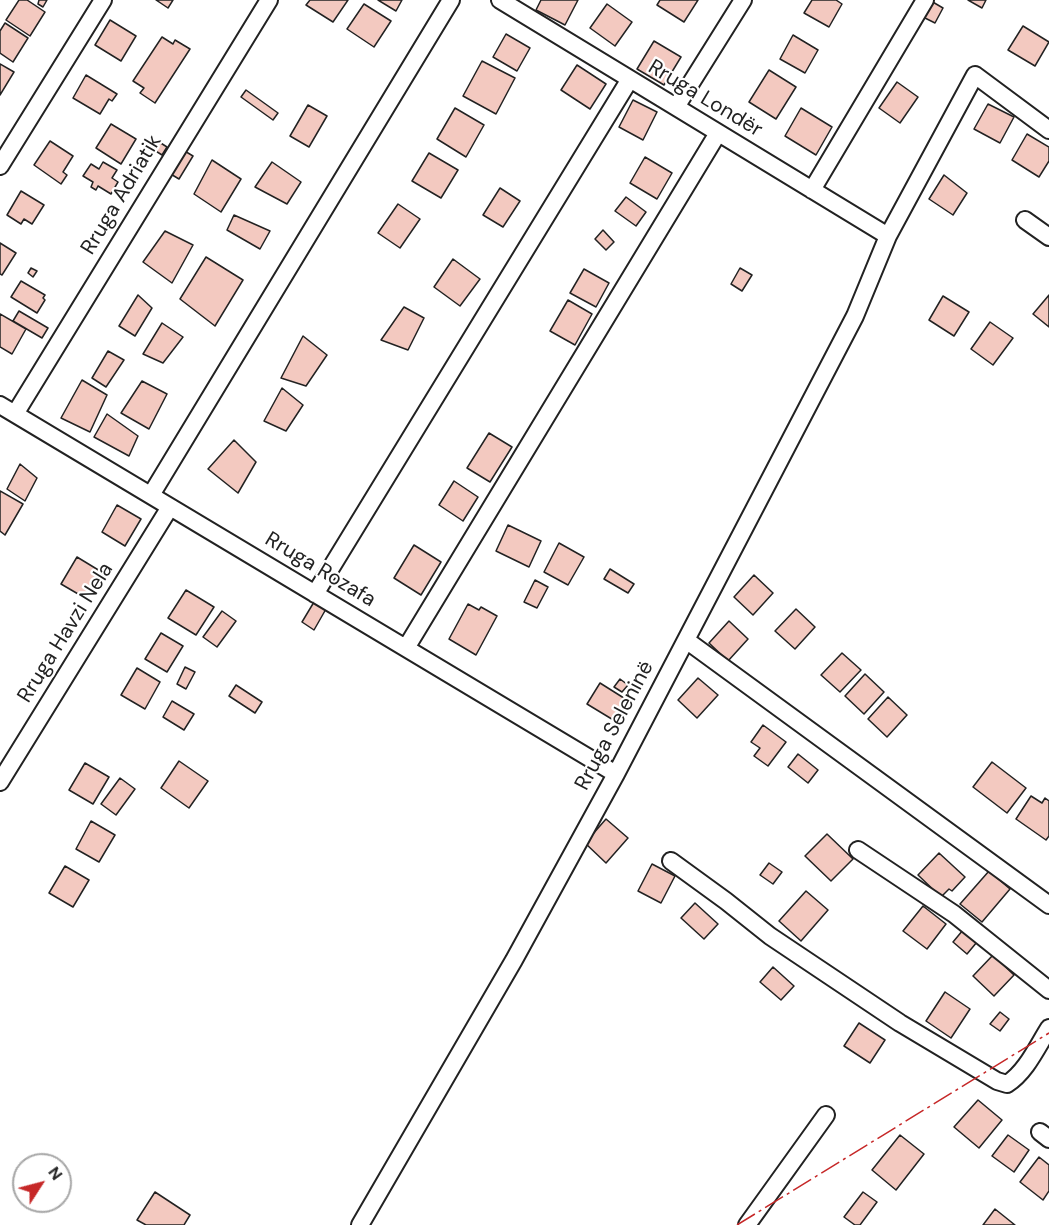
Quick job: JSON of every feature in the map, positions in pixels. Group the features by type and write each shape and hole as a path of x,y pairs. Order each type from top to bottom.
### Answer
{"street":[{"path":"0,166 103,0"},
{"name":"Rruga Adriatik","path":"15,414 269,0"},
{"path":"151,495 451,0"},
{"name":"Rruga Londër","path":"500,0 888,236"},
{"path":"676,107 743,0"},
{"path":"812,190 925,0"},
{"name":"Rruga Seleninë","path":"360,1225 514,960 616,774 855,315 888,236 975,75 1049,130"},
{"path":"315,594 630,80"},
{"path":"406,648 718,133"},
{"path":"1025,220 1049,237"},
{"name":"Rruga Rozafa","path":"0,405 616,774"},
{"name":"Rruga Havzi Nela","path":"0,782 170,507"},
{"path":"686,640 1049,905"},
{"path":"858,850 954,914 1049,990"},
{"path":"671,861 788,948 900,1023 997,1081 1007,1084 1014,1080 1049,1028"},
{"path":"747,1225 826,1115"}],"building":[{"path":"19,0 27,0 45,12 30,36 6,20"},
{"path":"39,0 47,0 43,7 38,4"},
{"path":"156,0 173,0 168,8"},
{"path":"310,0 348,0 333,22 306,5"},
{"path":"378,0 402,0 396,11"},
{"path":"541,0 578,0 565,25 536,10"},
{"path":"660,0 698,0 684,22 657,5"},
{"path":"812,0 836,0 842,4 829,27 804,13"},
{"path":"968,0 986,0 982,8"},
{"path":"931,1 943,8 935,23 923,17"},
{"path":"364,4 391,21 374,47 347,29"},
{"path":"607,4 632,22 615,46 590,28"},
{"path":"110,20 136,36 121,61 95,45"},
{"path":"5,23 28,38 13,62 0,53 0,31"},
{"path":"1023,26 1049,42 1035,66 1008,50"},
{"path":"506,34 530,48 517,71 493,57"},
{"path":"793,35 818,50 805,73 780,59"},
{"path":"162,37 173,44 175,40 190,49 155,103 140,93 144,88 133,81"},
{"path":"654,41 681,57 664,85 637,69"},
{"path":"482,61 515,78 496,114 463,96"},
{"path":"0,64 14,72 0,95"},
{"path":"577,65 606,84 590,109 561,90"},
{"path":"769,70 796,87 776,119 749,102"},
{"path":"86,75 117,94 112,101 109,99 100,114 73,98"},
{"path":"897,82 918,97 900,123 879,108"},
{"path":"246,90 278,113 273,120 241,97"},
{"path":"633,100 657,112 643,140 619,127"},
{"path":"988,104 1014,117 1000,143 974,129"},
{"path":"308,105 327,116 309,147 290,136"},
{"path":"455,108 484,125 466,157 437,139"},
{"path":"801,108 832,127 816,155 785,136"},
{"path":"111,124 136,139 121,164 96,148"},
{"path":"1027,134 1049,147 1049,161 1039,177 1012,160"},
{"path":"156,140 167,147 162,155 151,148"},
{"path":"50,141 73,156 63,172 67,175 61,184 34,165"},
{"path":"183,150 193,156 179,179 169,173"},
{"path":"429,153 458,170 441,198 412,181"},
{"path":"645,157 672,173 657,199 630,183"},
{"path":"212,160 241,179 221,212 194,194"},
{"path":"103,162 117,170 112,178 118,182 111,194 98,186 96,190 91,187 93,182 83,176 91,164 99,169"},
{"path":"272,162 301,182 287,204 255,187"},
{"path":"944,175 967,193 953,215 929,199"},
{"path":"500,188 520,201 503,227 483,215"},
{"path":"21,191 44,205 32,224 24,219 21,224 7,215"},
{"path":"626,197 646,212 636,226 615,211"},
{"path":"398,204 420,219 400,248 378,233"},
{"path":"234,215 270,231 260,249 227,230"},
{"path":"603,230 614,242 606,250 595,239"},
{"path":"165,231 193,245 172,283 143,262"},
{"path":"0,243 16,253 2,275 0,274"},
{"path":"206,257 243,280 215,326 180,299"},
{"path":"453,259 480,279 460,306 434,287"},
{"path":"31,268 37,271 33,277 28,273"},
{"path":"740,268 752,275 742,291 731,284"},
{"path":"584,269 609,283 596,307 570,293"},
{"path":"21,281 45,295 43,298 45,300 37,313 11,297"},
{"path":"138,295 152,308 135,336 119,326"},
{"path":"1049,295 1049,327 1033,314"},
{"path":"943,296 969,312 954,336 929,320"},
{"path":"568,300 592,314 575,345 550,331"},
{"path":"404,307 424,318 408,350 381,340"},
{"path":"19,311 48,328 42,338 13,321"},
{"path":"0,314 26,329 12,354 0,347"},
{"path":"990,322 1013,338 993,365 971,349"},
{"path":"162,323 183,337 163,363 143,354"},
{"path":"303,336 327,355 306,386 281,378"},
{"path":"108,351 124,360 106,387 92,378"},
{"path":"82,380 107,395 90,432 61,418"},
{"path":"142,381 167,394 149,429 121,413"},
{"path":"282,388 303,405 286,431 264,421"},
{"path":"107,414 138,436 129,456 94,437"},
{"path":"489,433 512,447 490,482 467,468"},
{"path":"234,440 256,462 238,493 208,469"},
{"path":"20,464 37,478 25,501 7,489"},
{"path":"454,481 478,497 463,521 439,505"},
{"path":"0,491 23,504 5,535 0,531"},
{"path":"117,505 141,519 125,546 102,532"},
{"path":"508,525 541,541 529,567 496,551"},
{"path":"559,543 584,557 568,585 544,572"},
{"path":"414,545 441,562 421,595 394,578"},
{"path":"77,557 100,571 85,598 61,584"},
{"path":"610,569 634,584 628,593 604,579"},
{"path":"754,575 773,593 753,615 734,597"},
{"path":"535,580 548,587 537,608 524,602"},
{"path":"186,590 214,607 196,635 168,618"},
{"path":"314,602 326,609 314,630 302,622"},
{"path":"468,604 479,610 481,607 497,616 476,655 449,639"},
{"path":"796,609 815,627 795,649 775,631"},
{"path":"222,611 236,621 217,647 203,637"},
{"path":"729,621 748,639 728,661 709,643"},
{"path":"161,633 183,646 167,672 145,659"},
{"path":"842,653 861,670 840,692 821,675"},
{"path":"185,667 195,672 186,689 177,684"},
{"path":"137,668 160,682 145,709 121,695"},
{"path":"865,674 884,692 864,714 845,696"},
{"path":"698,678 718,695 697,718 678,700"},
{"path":"620,679 628,685 622,692 614,687"},
{"path":"600,683 627,700 615,721 587,704"},
{"path":"236,685 262,702 255,713 229,696"},
{"path":"888,697 907,715 887,737 868,719"},
{"path":"172,701 194,714 184,730 163,717"},
{"path":"763,725 786,742 768,766 754,756 760,748 751,742"},
{"path":"798,754 818,770 808,783 788,767"},
{"path":"179,761 208,781 189,808 161,788"},
{"path":"992,762 1026,788 1007,813 973,787"},
{"path":"85,763 109,777 93,804 69,790"},
{"path":"120,778 135,789 116,815 101,804"},
{"path":"1031,796 1042,803 1045,798 1049,801 1049,836 1046,840 1016,819"},
{"path":"606,819 628,838 606,863 585,843"},
{"path":"91,821 115,835 99,862 76,849"},
{"path":"827,834 853,859 831,881 805,856"},
{"path":"939,853 965,877 952,891 949,889 941,897 918,875"},
{"path":"769,863 782,872 773,884 760,875"},
{"path":"652,864 675,876 661,903 638,891"},
{"path":"65,866 89,880 73,907 49,893"},
{"path":"989,871 1010,889 982,922 960,904"},
{"path":"806,891 828,910 801,941 779,921"},
{"path":"695,903 718,924 704,939 681,918"},
{"path":"923,906 946,924 927,949 903,931"},
{"path":"963,930 977,942 967,954 953,942"},
{"path":"993,955 1014,975 994,996 973,976"},
{"path":"773,967 794,986 781,1000 760,982"},
{"path":"945,992 970,1009 951,1038 926,1021"},
{"path":"1000,1012 1009,1019 1000,1031 990,1024"},
{"path":"859,1023 885,1040 870,1063 844,1046"},
{"path":"978,1100 1002,1120 979,1148 954,1127"},
{"path":"900,1135 924,1154 896,1190 872,1170"},
{"path":"1008,1135 1029,1150 1014,1172 992,1156"},
{"path":"1039,1157 1049,1165 1049,1191 1043,1200 1020,1182"},
{"path":"155,1192 190,1215 184,1225 146,1225 137,1220"},
{"path":"863,1192 877,1202 860,1225 855,1225 844,1217"},
{"path":"995,1209 1015,1225 983,1225"}],"power":[{"path":"737,1225 1049,1033"}]}
